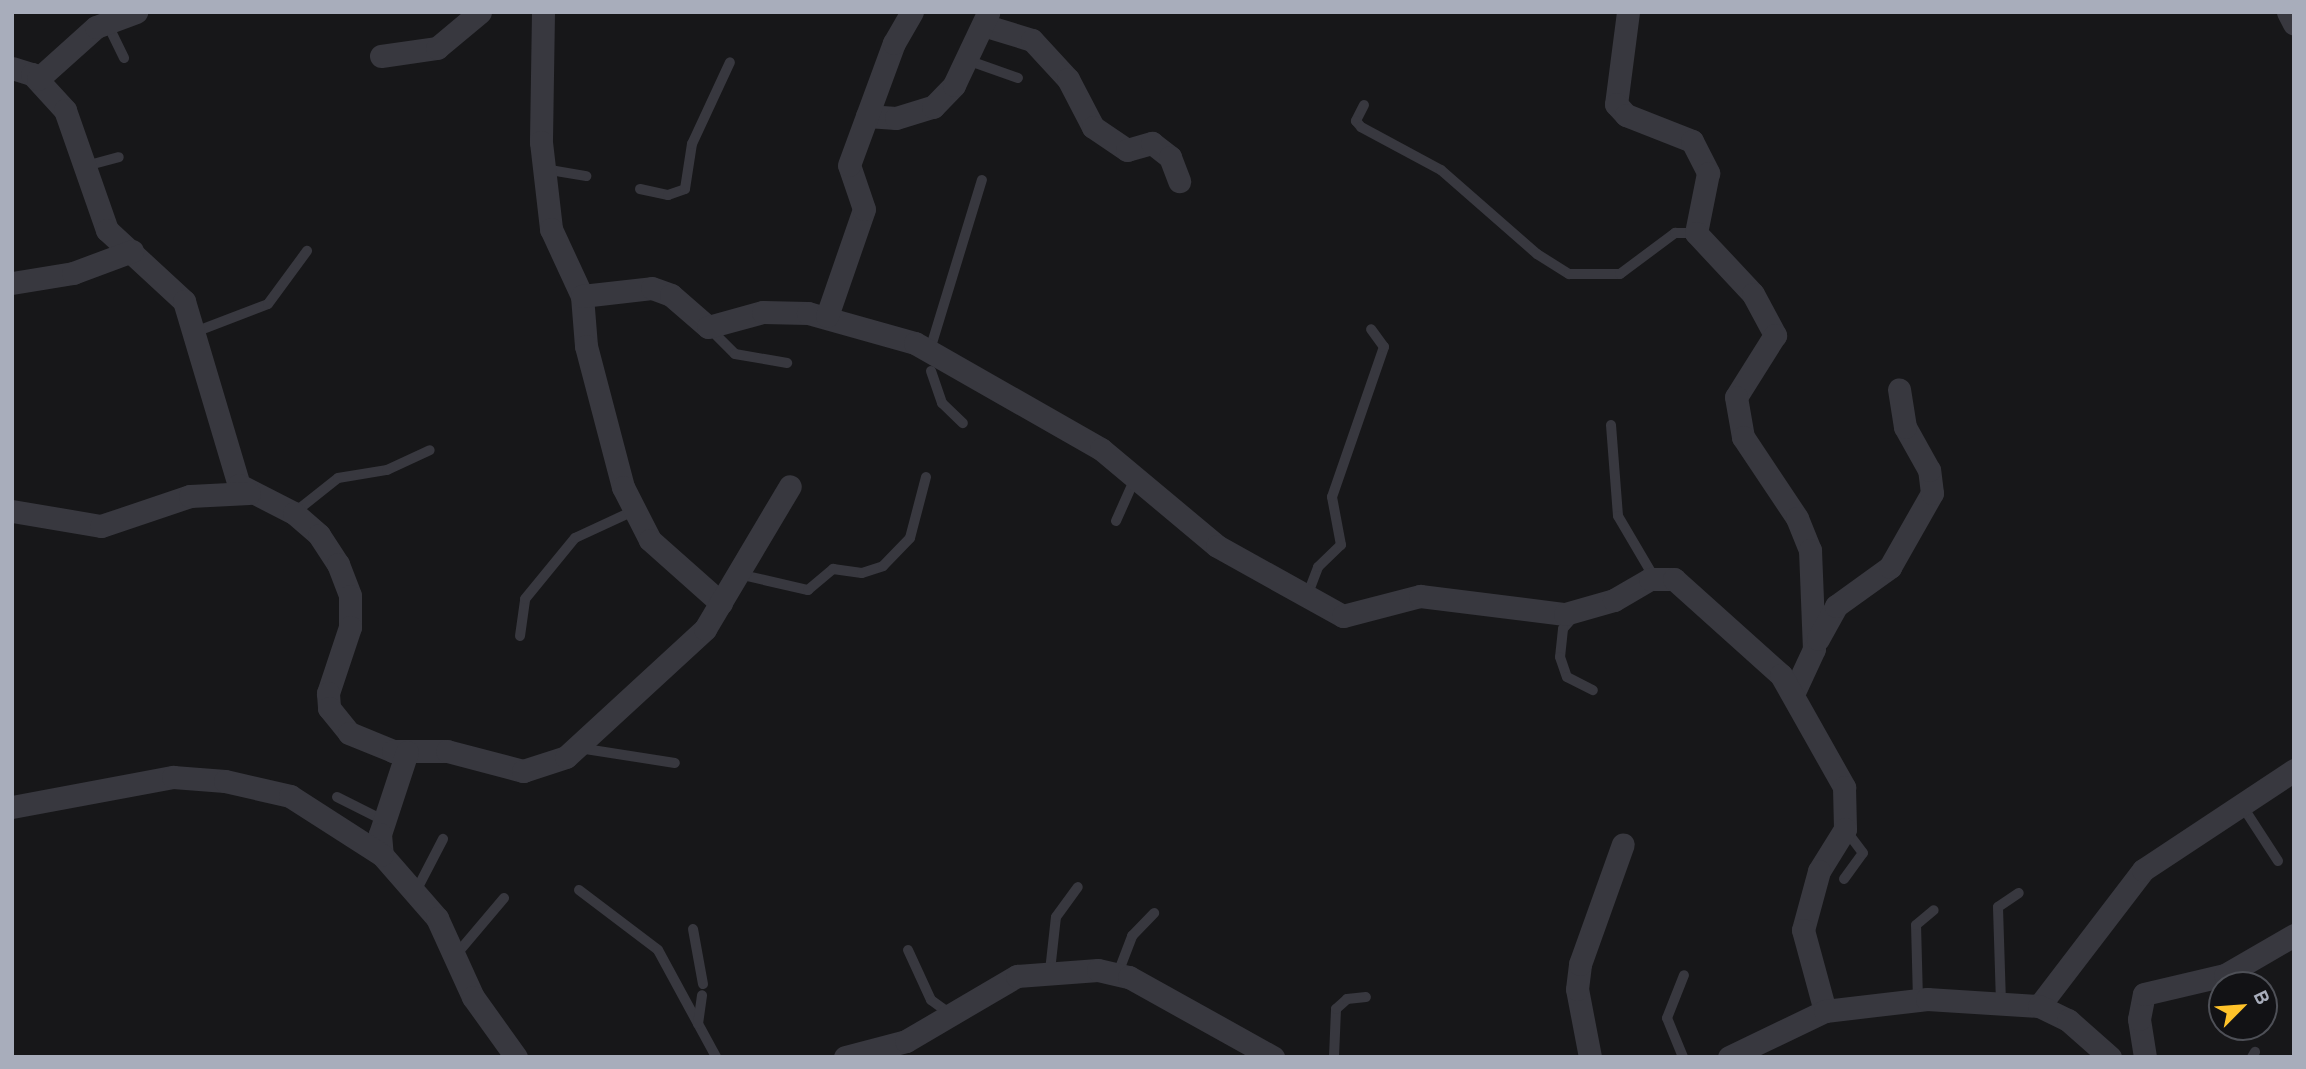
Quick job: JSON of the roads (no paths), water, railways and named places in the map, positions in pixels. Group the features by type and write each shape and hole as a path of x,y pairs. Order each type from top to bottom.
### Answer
{"street":[{"path":"38,79 107,22 136,12"},
{"path":"381,56 437,48 480,12"},
{"path":"543,12 544,169 555,242 582,296 586,346 631,512 650,541 720,603"},
{"path":"827,316 864,209 849,165 912,12"},
{"path":"1628,12 1616,104 1626,115 1692,141 1708,173 1696,233 1752,294 1776,335 1744,377 1737,407 1743,437 1797,518 1810,550 1814,649"},
{"path":"2288,12 2294,24"},
{"path":"867,116 896,118 933,107 967,61 986,19 1032,40 1079,95 1093,127 1127,150 1152,142 1170,157 1179,181"},
{"path":"12,68 38,79 65,110 97,217 132,251 170,282 195,332 232,473 249,493 294,513 319,535 351,596 350,627 329,708 349,733 407,752 447,751 523,771 579,748 689,646 720,603 790,486"},
{"path":"12,283 74,273 132,251"},
{"path":"582,296 662,290 708,327 763,312 827,316 929,360 1136,475 1217,546 1307,596 1354,617 1420,596 1543,614 1579,610 1654,577 1674,579 1724,618 1794,692 1844,788 1845,829 1819,871 1803,930 1825,1011"},
{"path":"1794,692 1830,611 1890,567 1932,493 1928,470 1905,427 1899,389"},
{"path":"12,511 101,526 190,496 249,493"},
{"path":"382,855 385,821 407,752"},
{"path":"2039,1006 2144,870 2294,770"},
{"path":"12,807 173,777 225,781 290,796 382,855 414,895 437,918 473,997 516,1057"},
{"path":"1590,1057 1577,989 1580,964 1623,844"},
{"path":"2145,1057 2138,1019 2144,994 2225,975 2294,935"},
{"path":"845,1057 891,1047 1017,976 1050,971 1118,973 1273,1057"},
{"path":"1729,1057 1825,1011 1917,1000 2039,1006 2068,1020 2110,1057"}],"lane":[{"path":"107,22 124,58"},
{"path":"967,61 1018,78"},
{"path":"640,189 668,195 685,189 692,144 730,62"},
{"path":"1364,105 1356,121 1361,127 1450,177 1536,254 1569,274 1620,274 1675,233 1696,233"},
{"path":"82,167 119,158"},
{"path":"544,169 586,176"},
{"path":"964,422 942,402 929,360 982,180"},
{"path":"195,332 268,304 307,251"},
{"path":"708,327 735,354 787,363"},
{"path":"1307,596 1318,567 1341,545 1332,497 1384,347 1371,328"},
{"path":"1611,425 1618,516 1654,577"},
{"path":"294,513 338,478 387,470 430,450"},
{"path":"1116,521 1136,475"},
{"path":"738,574 808,590 833,569 862,573 883,566 910,538 926,477"},
{"path":"520,636 526,598 575,538 631,512"},
{"path":"1579,610 1563,629 1560,657 1567,677 1593,690"},
{"path":"579,748 675,763"},
{"path":"337,797 385,821"},
{"path":"2241,804 2278,861"},
{"path":"1844,879 1863,853 1845,829"},
{"path":"414,895 443,839"},
{"path":"1050,971 1056,917 1078,887"},
{"path":"579,890 658,950 684,989 698,1027 716,1057"},
{"path":"2001,1003 1998,907 2019,893"},
{"path":"455,956 504,898"},
{"path":"1917,1000 1916,925 1934,910"},
{"path":"1118,973 1132,936 1154,913"},
{"path":"693,929 702,990 698,1027"},
{"path":"908,950 926,992 950,1014"},
{"path":"1683,1057 1667,1008 1684,975"},
{"path":"1335,1057 1336,1009 1347,999 1366,997"}]}
